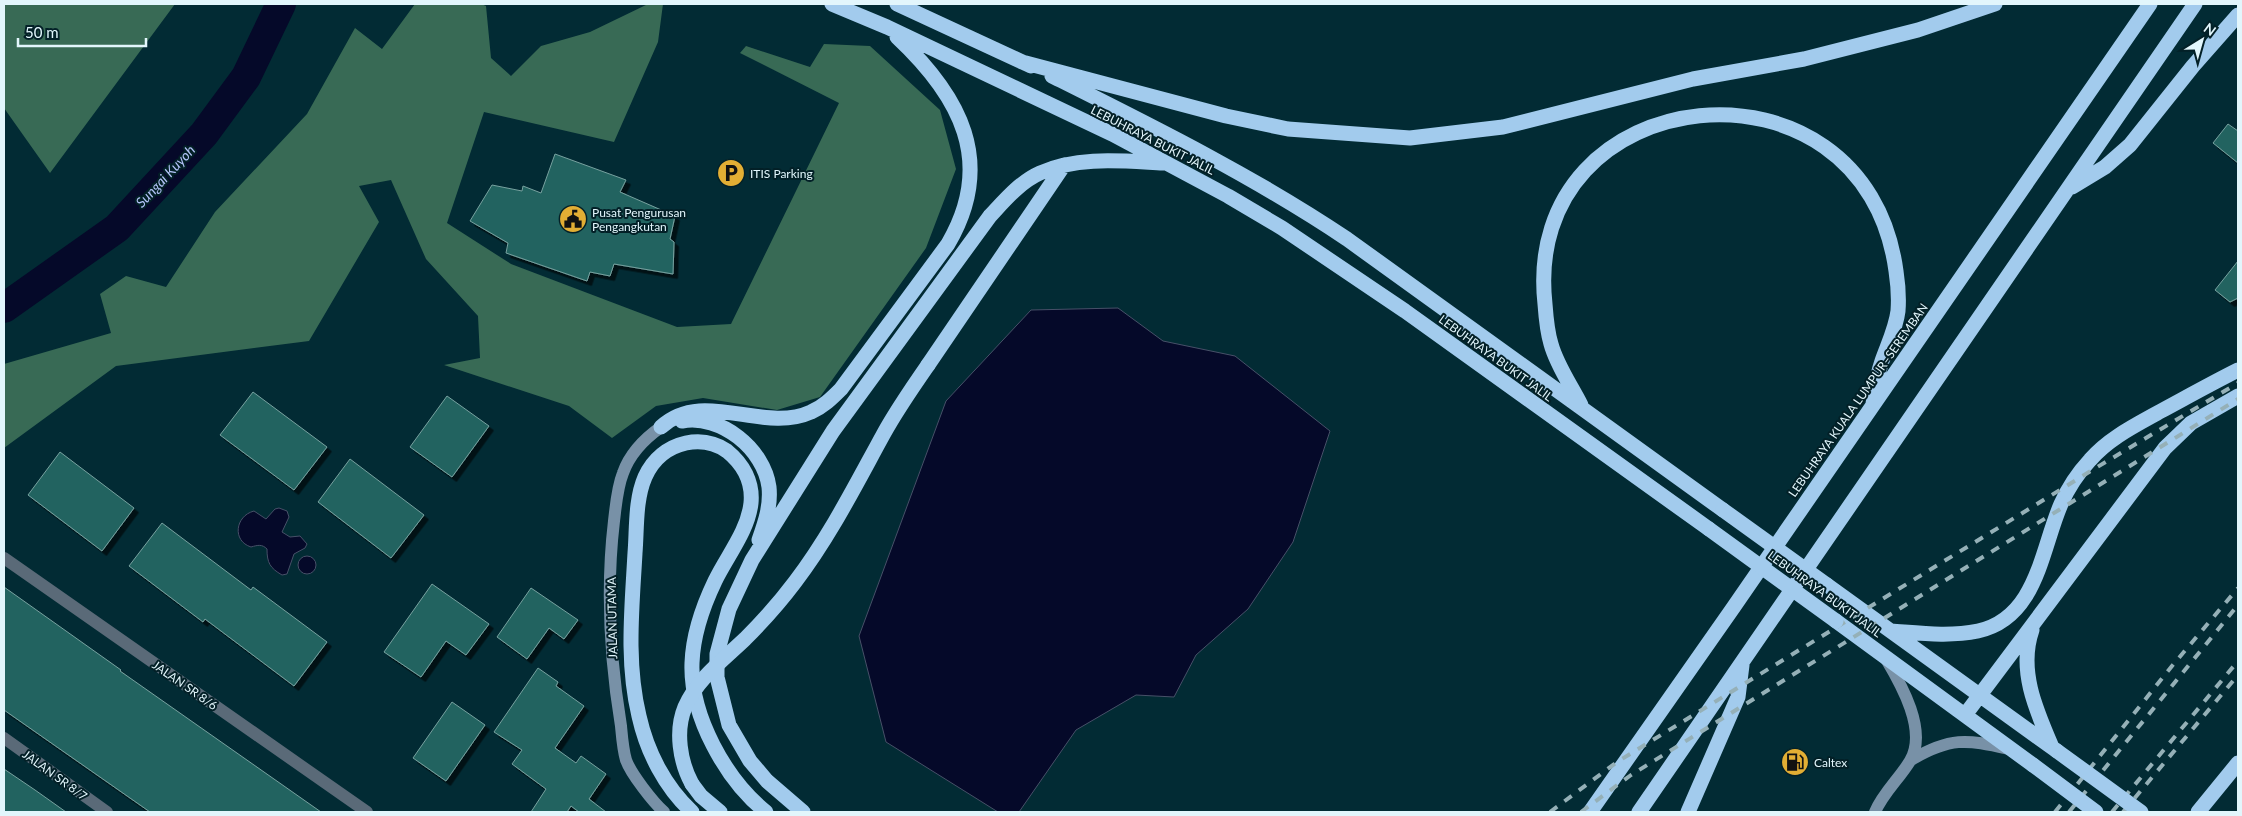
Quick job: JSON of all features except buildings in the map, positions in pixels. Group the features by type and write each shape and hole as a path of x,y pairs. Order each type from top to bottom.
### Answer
{"highway":[{"name":"LEBUHRAYA BUKIT JALIL","path":"832,4 887,27 1112,134 1228,196 1330,259 1709,529 2096,812"},
{"name":"LEBUHRAYA BUKIT JALIL","path":"897,4 1022,62 1182,141 1299,207 1347,239 2140,812"},
{"path":"1022,62 1226,116 1280,127 1342,135 1410,138 1503,127 1693,79 1804,59 1918,30 1995,4"},
{"name":"LEBUHRAYA KUALA LUMPUR–SEREMBAN","path":"1590,812 2150,4"},
{"path":"1639,812 2195,4"},
{"path":"2068,188 2105,167 2130,145 2238,15"},
{"path":"661,427 669,420 698,411 776,419 799,417 821,406 841,389 956,231 965,204 970,170 970,155 963,124 945,90 915,54 887,27"},
{"path":"1583,409 1551,345 1547,324 1543,263 1546,243 1560,206 1582,174 1594,161 1621,140 1651,126 1718,115 1767,120 1801,132 1844,161 1856,174 1874,201 1883,218 1893,256 1898,311 1895,326 1876,381 1873,406"},
{"path":"803,812 767,781 750,761 729,725 717,677 717,654 729,609 752,560 833,431 990,216 1010,194 1040,173 1064,165 1108,161 1169,164"},
{"path":"720,812 701,796 685,771 681,742 681,719 691,696 707,675 778,604 812,560 847,504 899,408 1064,165"},
{"path":"1891,631 1928,634 1964,633 1980,630 2007,616 2024,600 2041,564 2061,505 2072,484 2092,457 2123,432 2238,370"},
{"path":"1965,715 2165,448 2191,423 2238,396"},
{"path":"661,427 687,421 717,426 742,440 758,458 769,486 769,508 752,560"},
{"path":"692,812 666,784 643,733 632,674 631,626 638,510 642,485 651,466 664,453 680,444 700,441 716,444 739,463 748,480 751,503 740,536 715,581 699,620 692,664 693,682 704,724 720,757 738,785 766,812"},
{"path":"2035,621 2027,652 2030,691 2055,749"},
{"path":"1688,812 1738,697 1742,663"},
{"path":"2198,812 2238,763"}],"street":[{"name":"JALAN UTAMA","path":"661,427 647,436 637,448 622,473 611,550 611,639 613,680 626,761 653,802 664,812"},
{"name":"JALAN SR 8/6","path":"4,558 367,812"},
{"path":"1884,656 1899,682 1913,714 1915,739 1911,760"},
{"name":"JALAN SR 8/7","path":"4,738 107,812"},
{"path":"1874,812 1881,798 1911,760 1933,747 1949,742 1984,743 2011,749"}],"green space":[{"path":"4,4 175,4 50,173 4,108"},
{"path":"415,4 481,4 486,6 491,58 511,76 541,46 590,32 648,4 663,4 658,42 614,142 484,112 447,223 511,264 677,327 731,324 839,103 740,53 746,46 810,67 824,44 870,46 940,110 956,169 926,248 820,397 777,410 703,398 656,406 612,438 569,406 444,365 480,358 478,316 426,259 391,180 359,186 379,222 309,341 116,366 4,448 4,364 111,333 100,294 126,276 166,287 215,212 307,114 355,28 382,49"}],"water":[{"path":"1118,308 1163,341 1235,356 1330,431 1293,542 1248,609 1196,655 1174,697 1136,695 1076,730 1019,812 998,812 886,742 859,636 946,401 1031,310"},
{"path":"279,508 287,511 289,517 282,532 290,537 300,536 307,544 305,548 294,554 287,574 282,575 270,565 267,549 258,545 251,547 245,544 241,540 238,529 243,518 248,514 254,511 266,519 275,509"},
{"path":"307,556 313,559 316,565 313,571 307,574 301,571 298,565 301,559"}],"waterway":[{"name":"Sungai Kuyoh","path":"4,308 117,228 204,134 246,77 281,4"}],"railway":[{"path":"1550,812 1617,762 2094,469 2238,383"},
{"path":"1581,812 1631,775 2238,399"},
{"path":"2055,812 2172,666 2238,588"},
{"path":"2069,812 2238,605"},
{"path":"2112,812 2238,661"},
{"path":"2123,812 2238,675"}],"place":[{"name":"ITIS Parking","path":"731,173"},
{"name":"Pusat Pengurusan Pengangkutan","path":"573,219"},
{"name":"Caltex","path":"1795,762"}]}
